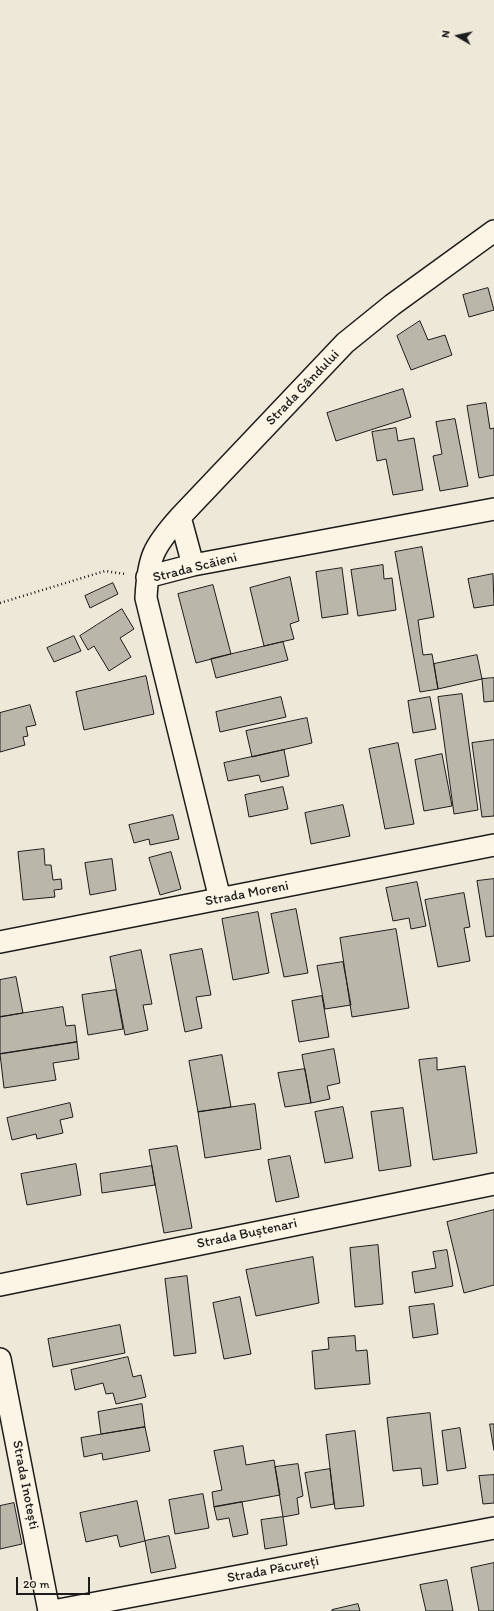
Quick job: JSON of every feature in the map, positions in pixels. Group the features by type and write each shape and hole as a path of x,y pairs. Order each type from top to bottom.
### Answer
{"street":[{"name":"Strada Gândului","path":"147,577 150,561 156,547 180,517 345,343 392,305 494,231"},
{"name":"Strada Scăieni","path":"220,899 146,598 147,577 193,565 494,509"},
{"path":"180,517 193,565"},
{"name":"Strada Moreni","path":"0,942 494,845"},
{"name":"Strada Buștenari","path":"0,1285 494,1184"},
{"name":"Strada Inotești","path":"0,1359 49,1611"},
{"name":"Strada Păcureți","path":"53,1611 494,1528"}],"path":[{"path":"0,603 104,571 147,577"}],"building":[{"path":"488,288 494,310 469,317 463,295"},
{"path":"420,321 428,340 445,335 452,355 411,370 397,336"},
{"path":"403,389 411,417 336,441 327,413"},
{"path":"486,403 490,429 494,428 494,475 479,478 467,406"},
{"path":"455,419 468,486 440,491 433,456 442,454 436,422"},
{"path":"396,428 398,441 414,438 423,490 393,495 386,459 377,461 372,432"},
{"path":"422,547 434,617 418,620 423,655 432,654 438,689 420,692 395,552"},
{"path":"383,565 384,579 392,578 396,610 358,616 351,570"},
{"path":"342,568 348,614 322,618 316,572"},
{"path":"493,574 494,605 474,608 468,579"},
{"path":"290,577 299,621 290,624 294,639 264,646 250,588"},
{"path":"113,583 118,594 90,608 85,596"},
{"path":"213,585 231,654 196,663 178,594"},
{"path":"122,609 134,629 120,638 131,657 109,671 94,646 88,650 80,636"},
{"path":"74,636 81,651 54,662 47,648"},
{"path":"283,642 288,660 216,678 211,659"},
{"path":"477,655 482,679 438,689 434,664"},
{"path":"146,676 154,714 84,730 76,692"},
{"path":"494,678 494,701 484,702 482,679"},
{"path":"462,694 478,810 454,814 438,697"},
{"path":"281,697 286,717 220,732 216,712"},
{"path":"430,697 436,729 413,733 408,701"},
{"path":"30,705 36,725 26,727 28,736 23,737 25,745 0,752 0,713"},
{"path":"307,718 312,743 252,757 246,731"},
{"path":"494,740 494,816 482,817 472,743"},
{"path":"398,743 414,824 385,829 369,749"},
{"path":"284,750 289,776 261,782 259,775 228,781 224,763"},
{"path":"442,754 452,806 424,811 415,760"},
{"path":"283,787 288,809 249,817 245,795"},
{"path":"343,805 350,836 311,844 305,813"},
{"path":"173,815 179,839 150,845 149,839 134,843 129,825"},
{"path":"44,849 45,865 51,865 53,880 61,879 62,889 54,890 55,897 23,900 18,852"},
{"path":"171,852 181,889 160,895 149,858"},
{"path":"112,859 116,890 90,895 85,863"},
{"path":"494,879 494,936 486,937 477,881"},
{"path":"417,882 426,926 411,929 409,918 393,921 386,888"},
{"path":"464,893 470,927 464,928 470,961 438,967 425,900"},
{"path":"296,909 308,973 284,977 271,914"},
{"path":"258,912 269,973 233,980 222,919"},
{"path":"396,929 409,1008 352,1017 340,938"},
{"path":"202,949 211,995 196,997 202,1028 185,1032 170,955"},
{"path":"141,950 152,1004 143,1005 148,1030 125,1035 110,957"},
{"path":"343,962 351,1005 325,1009 317,966"},
{"path":"16,977 23,1013 0,1017 0,980"},
{"path":"116,990 123,1029 88,1035 82,995"},
{"path":"322,996 329,1037 299,1042 292,1001"},
{"path":"63,1007 66,1026 75,1025 77,1042 0,1054 0,1017"},
{"path":"77,1042 79,1059 53,1063 56,1080 4,1088 0,1054"},
{"path":"334,1049 340,1083 327,1086 330,1099 311,1103 302,1055"},
{"path":"222,1055 231,1107 198,1112 189,1061"},
{"path":"437,1058 437,1070 465,1066 477,1153 433,1160 419,1060"},
{"path":"305,1069 311,1103 285,1107 278,1073"},
{"path":"70,1103 73,1117 60,1120 63,1133 37,1139 36,1134 12,1140 7,1118"},
{"path":"255,1104 261,1149 205,1158 198,1112"},
{"path":"343,1107 353,1158 325,1163 315,1112"},
{"path":"403,1108 411,1166 379,1171 371,1112"},
{"path":"177,1146 192,1228 164,1233 149,1150"},
{"path":"290,1156 299,1197 276,1202 268,1160"},
{"path":"76,1164 81,1195 27,1205 21,1174"},
{"path":"152,1166 155,1185 102,1193 100,1174"},
{"path":"494,1210 494,1285 464,1293 447,1222"},
{"path":"378,1245 383,1304 355,1307 350,1248"},
{"path":"447,1250 453,1286 415,1293 412,1272 436,1268 433,1252"},
{"path":"313,1257 319,1303 256,1316 246,1270"},
{"path":"187,1276 196,1353 174,1356 165,1279"},
{"path":"240,1297 251,1354 224,1359 213,1303"},
{"path":"434,1304 438,1334 413,1338 409,1307"},
{"path":"120,1325 125,1353 53,1367 48,1339"},
{"path":"355,1336 356,1351 367,1350 370,1384 315,1389 312,1351 329,1349 328,1338"},
{"path":"128,1357 133,1377 141,1375 146,1397 116,1404 113,1393 106,1394 103,1383 75,1390 71,1370"},
{"path":"142,1404 145,1427 101,1434 98,1412"},
{"path":"430,1413 438,1484 423,1486 421,1468 393,1471 387,1418"},
{"path":"490,1424 494,1424 494,1450"},
{"path":"145,1427 150,1451 103,1460 102,1453 84,1457 81,1438"},
{"path":"460,1428 466,1468 447,1471 442,1431"},
{"path":"355,1431 364,1506 335,1509 326,1435"},
{"path":"243,1446 246,1465 274,1460 280,1495 214,1507 212,1492 222,1490 214,1451"},
{"path":"298,1464 303,1496 297,1498 299,1514 283,1517 275,1467"},
{"path":"330,1469 334,1504 311,1508 305,1473"},
{"path":"494,1475 494,1503 483,1504 479,1476"},
{"path":"203,1494 209,1528 175,1534 169,1500"},
{"path":"137,1501 145,1541 120,1547 117,1535 86,1542 80,1513"},
{"path":"242,1502 248,1534 233,1537 229,1518 217,1520 214,1507"},
{"path":"14,1503 22,1544 0,1549 0,1506"},
{"path":"283,1517 287,1545 265,1549 261,1520"},
{"path":"169,1536 176,1568 151,1573 145,1541"},
{"path":"494,1563 494,1611 479,1611 471,1568"},
{"path":"447,1580 453,1611 426,1611 420,1585"},
{"path":"358,1604 360,1611 332,1611 332,1610"}]}
